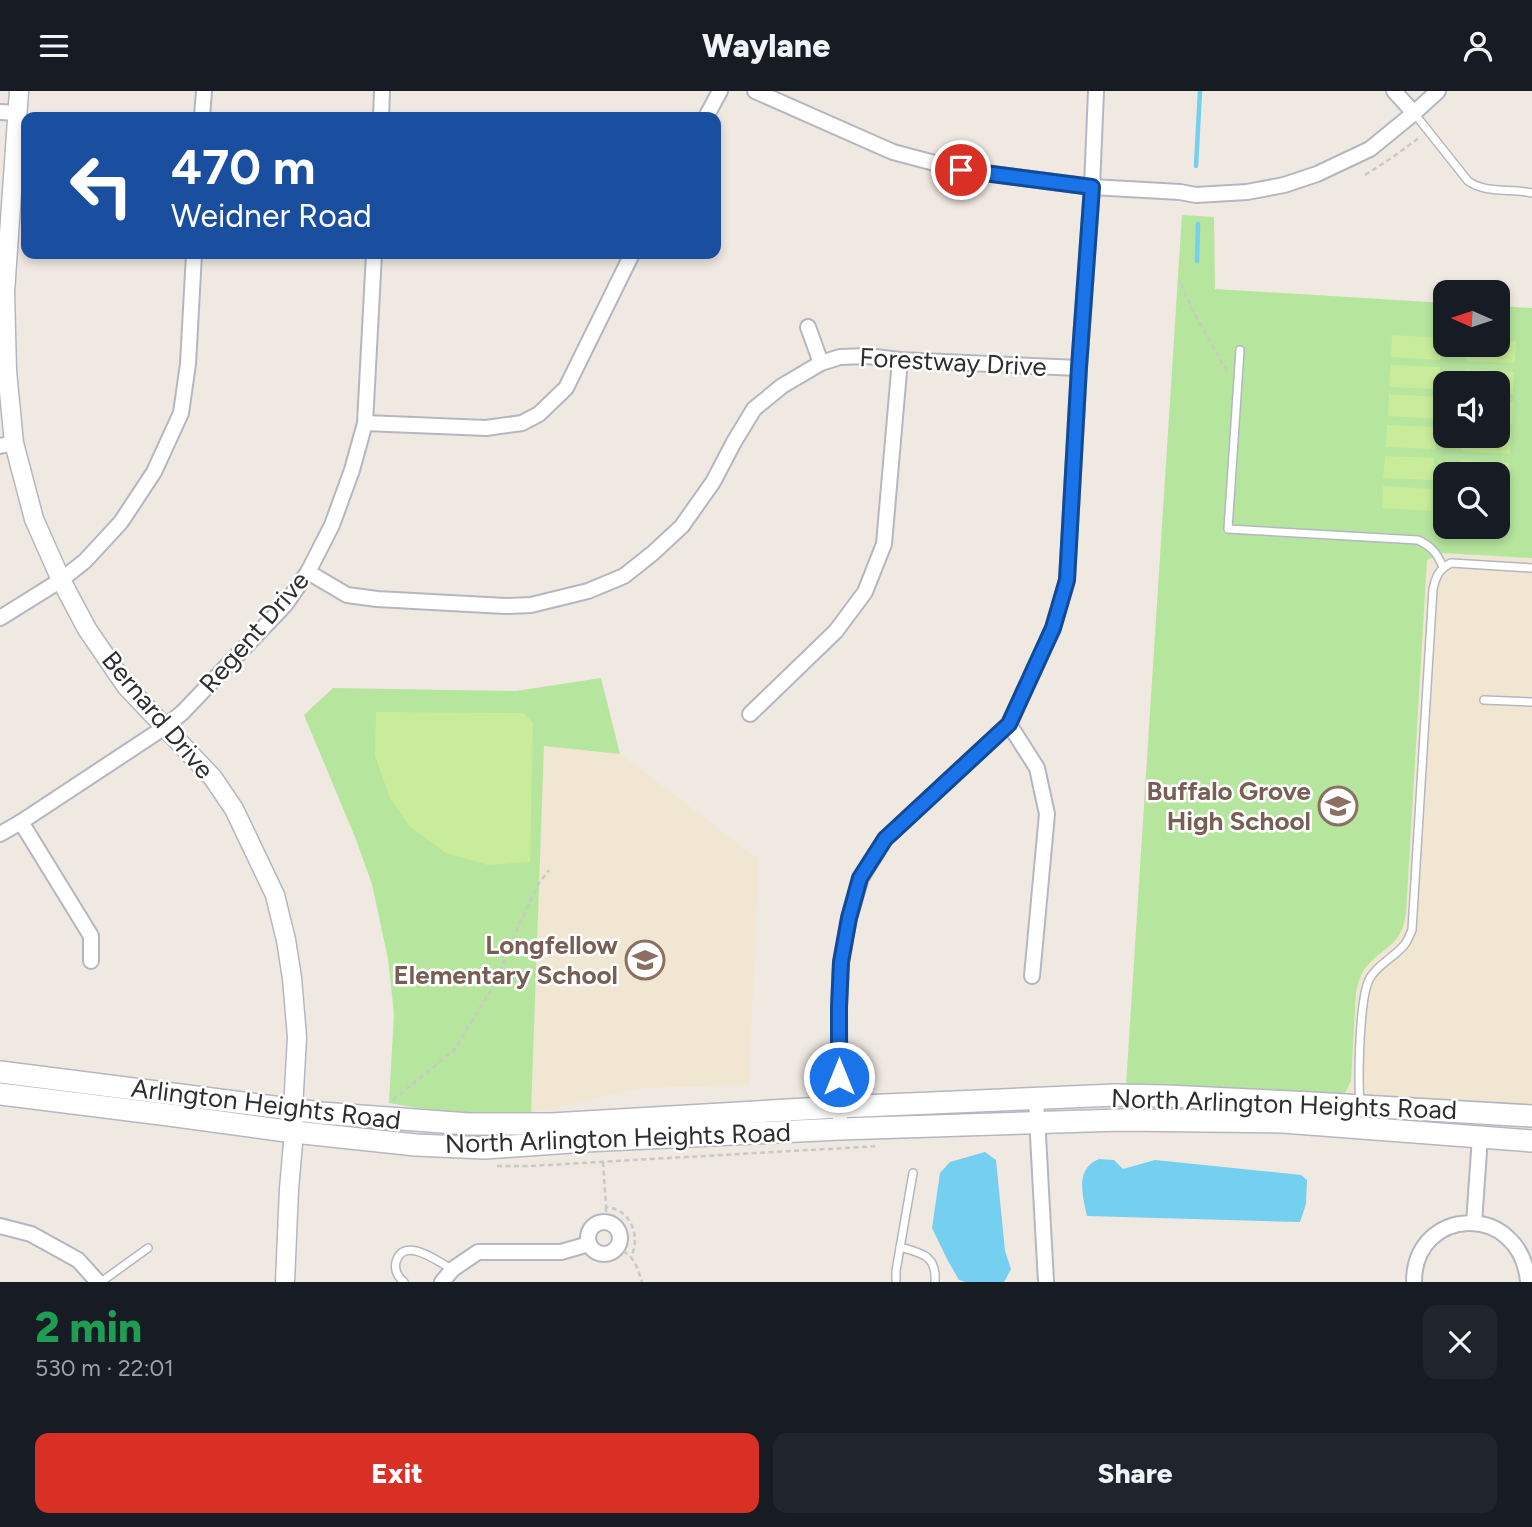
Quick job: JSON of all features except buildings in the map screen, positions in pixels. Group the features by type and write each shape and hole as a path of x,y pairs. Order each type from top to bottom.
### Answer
{"main road":[{"name":"Arlington Heights Road","path":"0,1072 219,1101 388,1119 469,1124 551,1124 839,1107 1036,1099"},
{"name":"North Arlington Heights Road","path":"0,1094 294,1132 416,1145 485,1148 840,1129 1120,1120 1283,1122 1532,1141"},
{"name":"North Arlington Heights Road","path":"1036,1099 1115,1095 1167,1096 1532,1116"}],"street":[{"name":"Bernard Drive","path":"19,91 9,113 2,292 7,371 7,445 34,519 61,580 87,629 126,686 213,778 234,809 275,895 286,940 297,1037 285,1282"},
{"path":"202,112 204,91"},
{"path":"381,112 382,91"},
{"path":"709,112 720,91"},
{"path":"755,91 893,152 961,170 1092,187 1196,195 1247,192 1284,185 1317,174 1370,149 1438,91"},
{"path":"840,1129 841,962 860,878 885,839 1009,724 1053,628 1067,580 1096,91"},
{"path":"1394,91 1414,113"},
{"path":"0,618 61,580 85,561 121,522 154,472 181,413 188,364 194,259"},
{"name":"Regent Drive","path":"0,834 165,727 183,712 285,605 308,572 332,525 352,470 365,422 374,259"},
{"path":"365,422 486,428 522,423 539,414 566,388 630,259"},
{"path":"808,327 821,363"},
{"name":"Forestway Drive","path":"308,572 347,595 377,599 505,606 531,605 587,591 624,576 653,554 682,526 713,482 754,409 782,386 821,363 867,356 900,360 1079,367"},
{"path":"750,714 836,631 865,592 884,544 900,360"},
{"path":"1009,724 1037,768 1047,814 1032,976"},
{"path":"21,822 91,936 91,961"},
{"path":"1036,1099 1046,1282"},
{"path":"1474,1223 1480,1137"},
{"path":"606,1223 613,1225 620,1238 612,1252 601,1254 589,1244 589,1234 598,1224 606,1223"},
{"path":"1413,1282 1413,1271 1420,1253 1431,1238 1446,1228 1464,1223 1484,1224 1502,1231 1516,1244 1525,1261 1528,1282"},
{"path":"0,1226 31,1234 78,1260 99,1282"},
{"path":"442,1282 453,1269 478,1252 561,1252 589,1244"}],"lane":[{"path":"1414,113 1468,181 1476,187 1532,193"},
{"path":"1240,350 1228,529 1418,540 1429,545 1443,567"},
{"path":"1361,1128 1359,1086 1363,996 1375,971 1406,943 1412,930 1433,589 1436,576 1443,567 1451,563 1532,568"},
{"path":"1484,700 1532,702"},
{"path":"896,1282 913,1173"},
{"path":"900,1247 924,1254 936,1271 936,1282"},
{"path":"99,1282 148,1248"},
{"path":"404,1282 395,1268 398,1257 407,1250 415,1249 453,1269"}],"path":[{"path":"1365,175 1428,131"},
{"path":"1181,284 1194,313 1238,386"},
{"path":"389,1103 454,1050 496,982 510,944 539,883 549,870"},
{"path":"606,1223 603,1161 879,1146"},
{"path":"606,1207 621,1210 630,1222 635,1234 636,1248 631,1257"},
{"path":"617,1246 631,1257 642,1282"}],"shaded area":[{"name":"Buffalo Grove High School","path":"1182,215 1214,217 1215,289 1433,302 1433,357 1510,357 1510,307 1532,308 1532,1107 1126,1086"},
{"name":"Longfellow Elementary School","path":"544,746 620,754 758,859 749,1085 640,1088 531,1113"}],"green space":[{"name":"Buffalo Grove High School","path":"1182,215 1214,217 1215,289 1433,302 1433,357 1510,357 1510,307 1532,308 1532,558 1443,553 1427,560 1406,913 1396,939 1367,966 1360,979 1356,993 1351,1081 1340,1097 1126,1086"},
{"path":"1392,335 1433,338 1433,357 1440,357 1440,360 1391,357"},
{"path":"1510,341 1516,341 1515,363 1466,361 1466,357 1510,357"},
{"path":"1391,365 1440,367 1440,371 1433,371 1433,389 1389,387"},
{"path":"1465,369 1498,371 1465,371"},
{"path":"1510,372 1514,372 1513,394 1510,394"},
{"path":"1389,394 1433,397 1433,419 1388,416"},
{"path":"1510,402 1513,402 1510,424"},
{"path":"1387,425 1433,427 1435,449 1386,447"},
{"path":"1511,432 1510,454 1461,451 1461,448 1510,448"},
{"path":"1385,456 1434,458 1433,480 1383,478"},
{"path":"1460,460 1493,462 1460,462"},
{"path":"1383,486 1432,489 1431,511 1382,508"},
{"path":"601,678 620,754 544,746 531,1113 460,1112 389,1103 394,1014 388,959 372,884 304,715 333,688 516,691"},
{"path":"376,712 523,713 533,723 530,862 488,865 446,853 409,826 390,798 375,756"}],"water":[{"path":"985,1152 996,1160 1005,1251 1011,1269 1004,1282 966,1282 959,1280 932,1228 940,1173 950,1162"},
{"path":"1099,1159 1114,1160 1123,1169 1155,1160 1301,1175 1307,1180 1306,1204 1300,1222 1087,1216 1082,1192 1083,1176 1091,1163"}],"waterway":[{"path":"1196,166 1200,91"},
{"path":"1197,261 1198,224"}],"place":[{"name":"Buffalo Grove High School","path":"1338,806"},
{"name":"Longfellow Elementary School","path":"645,960"}],"route":[{"path":"839,1077 841,962 860,878 885,839 1009,724 1053,628 1067,580 1092,187 961,170"}]}
